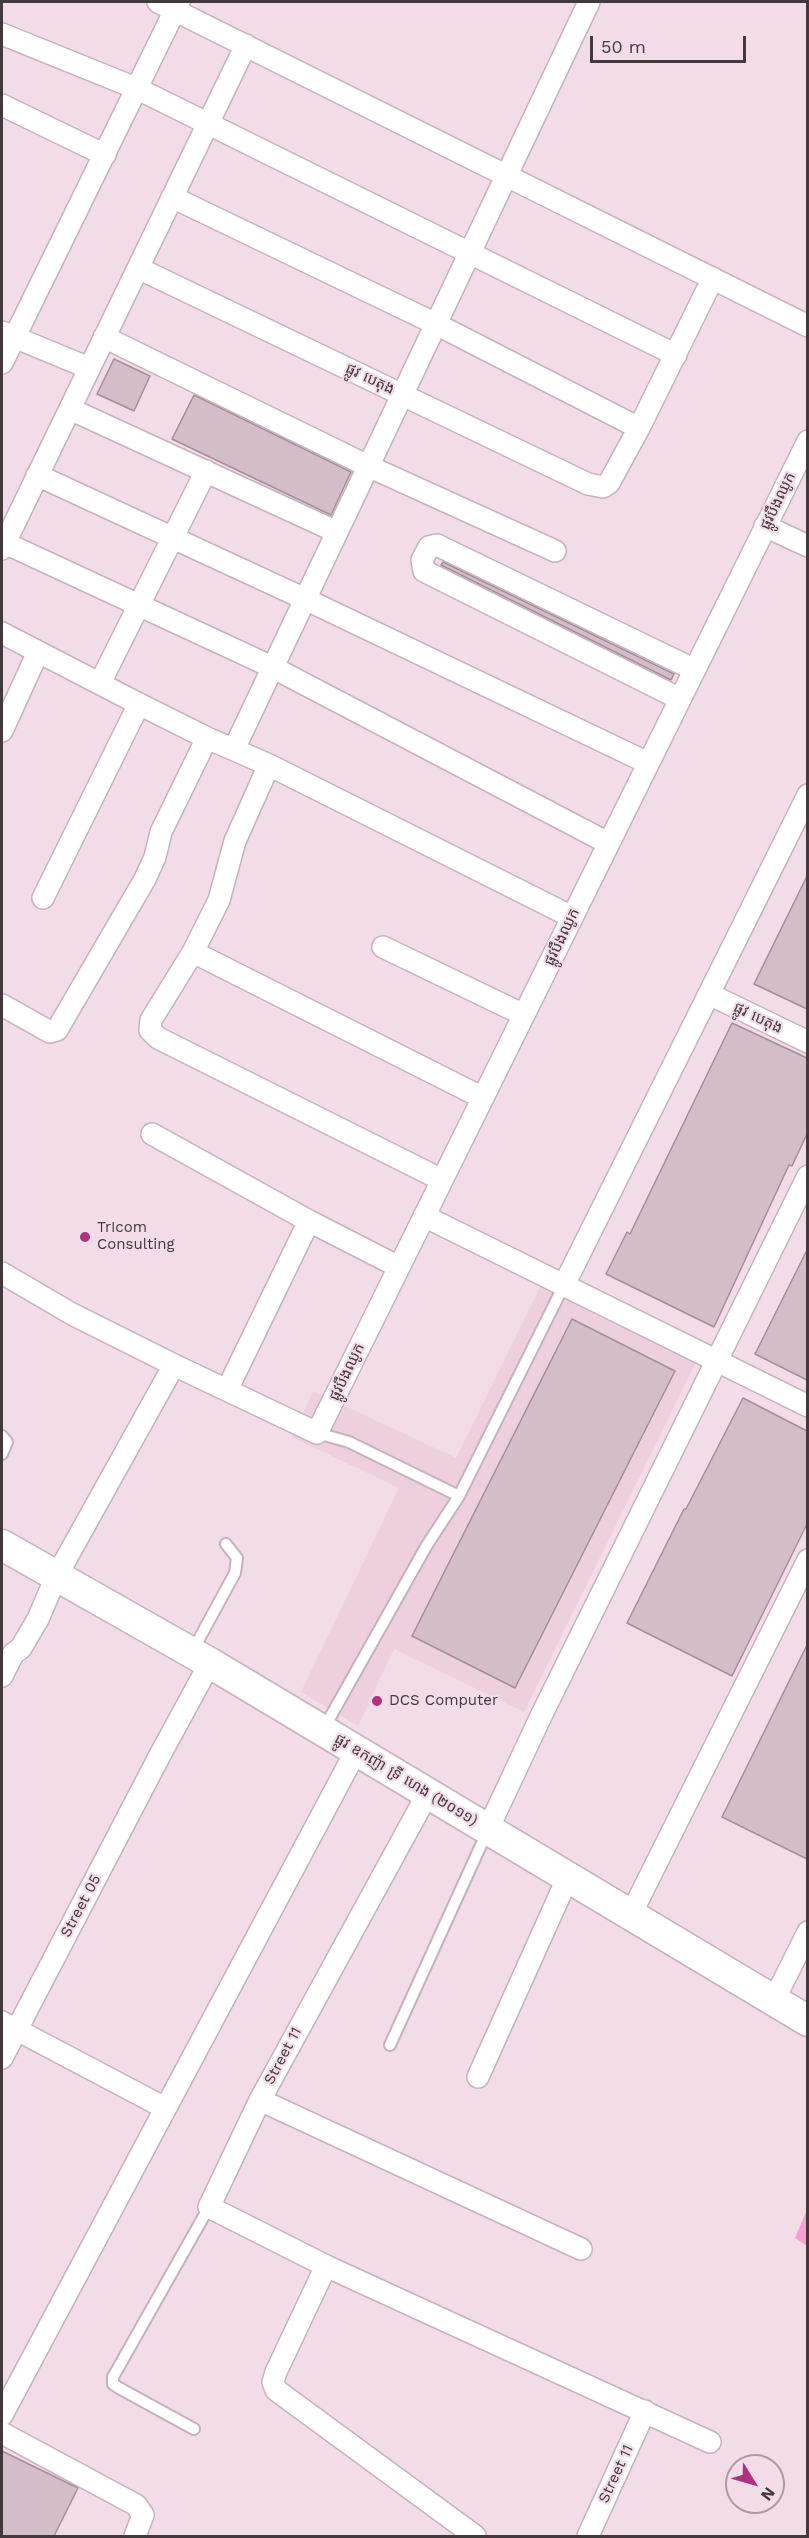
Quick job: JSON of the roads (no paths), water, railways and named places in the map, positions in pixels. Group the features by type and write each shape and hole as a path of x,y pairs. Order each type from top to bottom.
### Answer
{"main road":[{"name":"ផ្លូវ ឧកញ៉ា ទ្រី ហេង (២០១១)","path":"2,1545 357,1750 807,2021"}],"street":[{"path":"234,749 589,2"},
{"path":"2,363 8,335 138,89 171,4 246,45 807,326"},
{"path":"2,34 138,89 676,355"},
{"path":"246,45 3,546 272,667 608,843"},
{"path":"2,105 105,155"},
{"path":"172,197 436,324 639,428 712,278"},
{"name":"ផ្លូវ បេតុង","path":"138,268 588,484 603,487 609,483 639,428"},
{"path":"8,335 89,368"},
{"path":"104,337 368,466 555,551"},
{"path":"69,409 337,532"},
{"name":"ផ្លូវបឹងឈូក","path":"317,1433 807,441"},
{"path":"100,683 206,471"},
{"path":"37,475 305,599 648,763"},
{"path":"765,526 807,546"},
{"path":"680,699 424,572 422,560 429,547 436,545 693,669"},
{"path":"2,633 207,738 269,765 572,917"},
{"path":"2,731 38,652"},
{"path":"43,898 139,704"},
{"path":"2,1005 50,1032 57,1030 145,879 155,857 161,832 207,738"},
{"path":"269,765 235,841 219,900 194,952 151,1020 150,1030 158,1038 442,1180"},
{"path":"564,1285 807,795"},
{"path":"383,946 524,1015"},
{"path":"194,952 483,1098"},
{"name":"ផ្លូវ បេតុង","path":"709,994 807,1042"},
{"path":"152,1134 399,1268"},
{"path":"488,1829 542,1714 807,1176"},
{"path":"424,1216 807,1406"},
{"path":"227,1390 309,1221"},
{"path":"2,1273 72,1314 317,1433"},
{"path":"2,1676 13,1654 11,1643 27,1614 56,1577 174,1365"},
{"path":"631,1914 807,1560"},
{"name":"Street 05","path":"2,2058 9,2026 160,1755 201,1658"},
{"path":"2,2415 357,1750"},
{"name":"Street 11","path":"209,2207 260,2100 428,1793"},
{"path":"478,2077 568,1877"},
{"path":"774,2000 807,1932"},
{"path":"9,2026 165,2108"},
{"path":"260,2100 581,2249"},
{"path":"209,2207 326,2266 710,2442"},
{"path":"326,2266 276,2372 273,2382 276,2390 475,2536"},
{"name":"Street 11","path":"588,2536 645,2411"},
{"path":"2,2433 136,2505 143,2515 135,2536"}],"lane":[{"path":"323,1730 427,1545 459,1496 564,1285"},
{"path":"317,1433 349,1443 459,1496"},
{"path":"2,1436 7,1442 2,1454"},
{"path":"201,1658 235,1573 237,1558 226,1544"},
{"path":"390,2045 488,1829"},
{"path":"194,2429 119,2388 113,2384 113,2377 209,2207"}],"place":[{"name":"TrIcom Consulting","path":"85,1237"},
{"name":"DCS Computer","path":"377,1701"}]}
